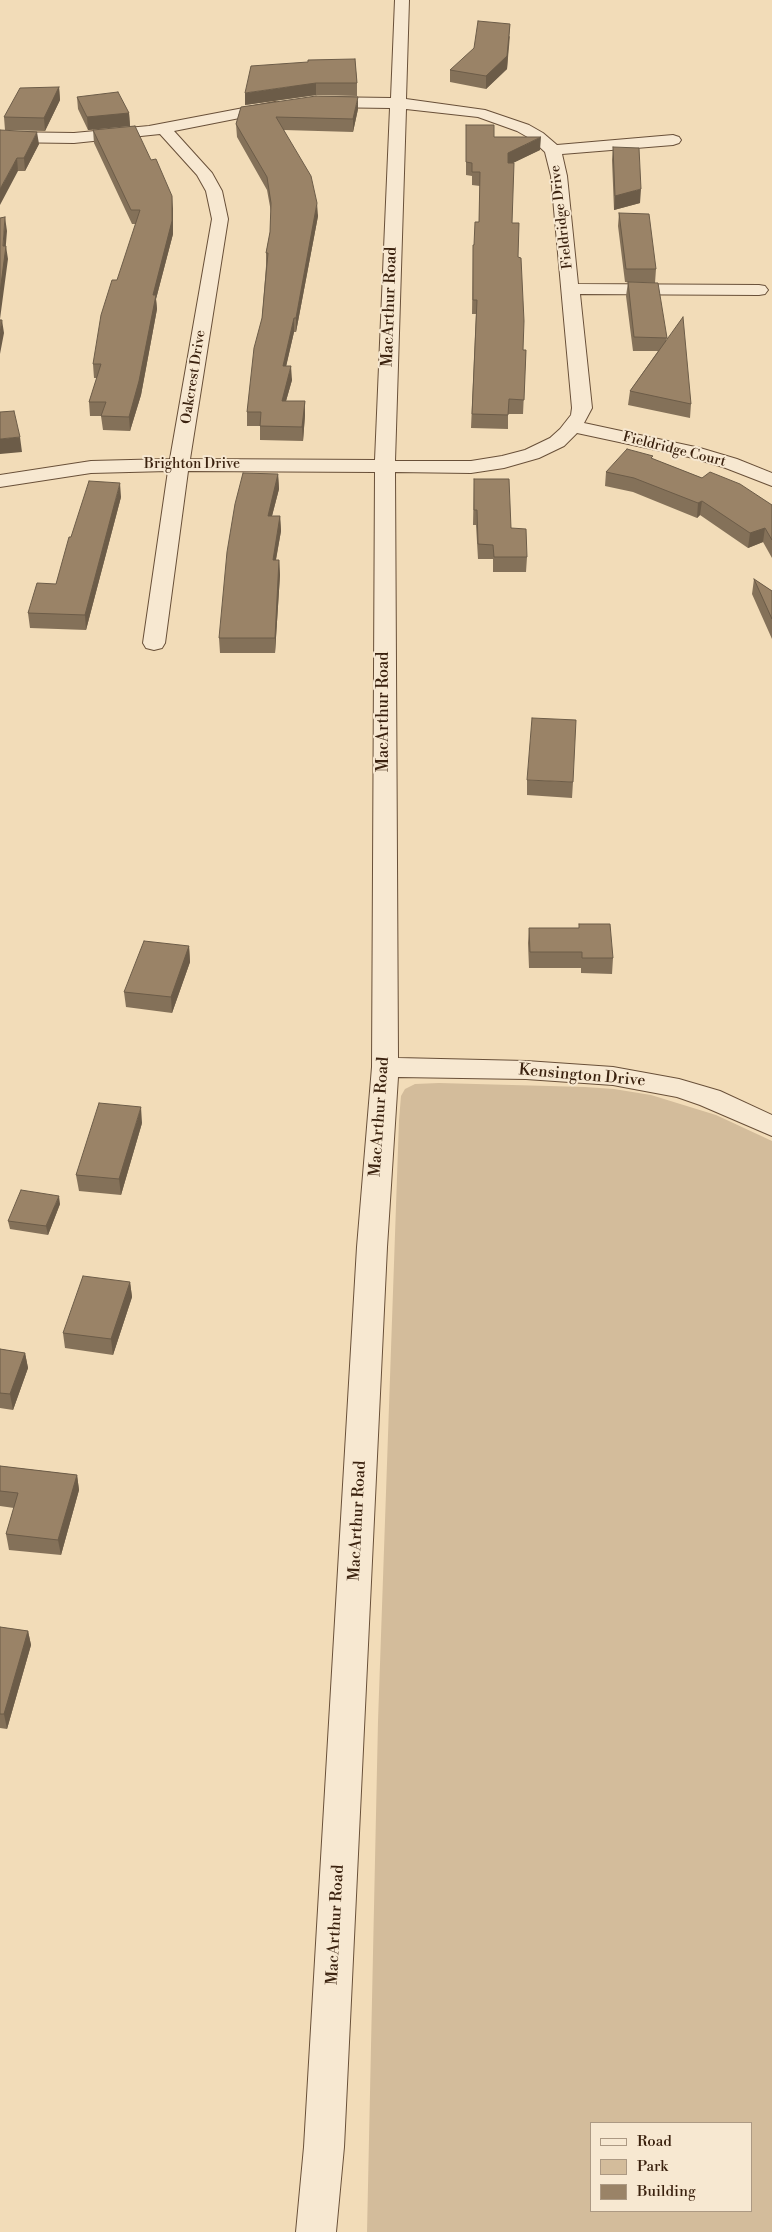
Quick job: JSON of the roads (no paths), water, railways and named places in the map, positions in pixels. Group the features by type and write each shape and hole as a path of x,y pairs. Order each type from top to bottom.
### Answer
{"street":[{"name":"MacArthur Road","path":"316,2232 324,2138 372,1247 385,1067 385,467 402,0"},
{"name":"Fieldridge Drive","path":"307,103 397,102 461,110 496,117 530,132 554,150 559,176 582,408 573,426 567,433 545,448 504,462 471,467 385,467"},
{"path":"0,137 74,138 163,128 288,106"},
{"name":"Oakcrest Drive","path":"154,643 179,465 220,219 214,191 204,173 163,128"},
{"path":"554,150 673,140"},
{"path":"570,289 759,290"},
{"name":"Fieldridge Court","path":"573,426 692,452 730,463 772,480"},
{"name":"Brighton Drive","path":"0,481 92,467 179,465 385,467"},
{"name":"Kensington Drive","path":"385,1067 516,1070 613,1076 679,1088 710,1098 772,1126"}]}
